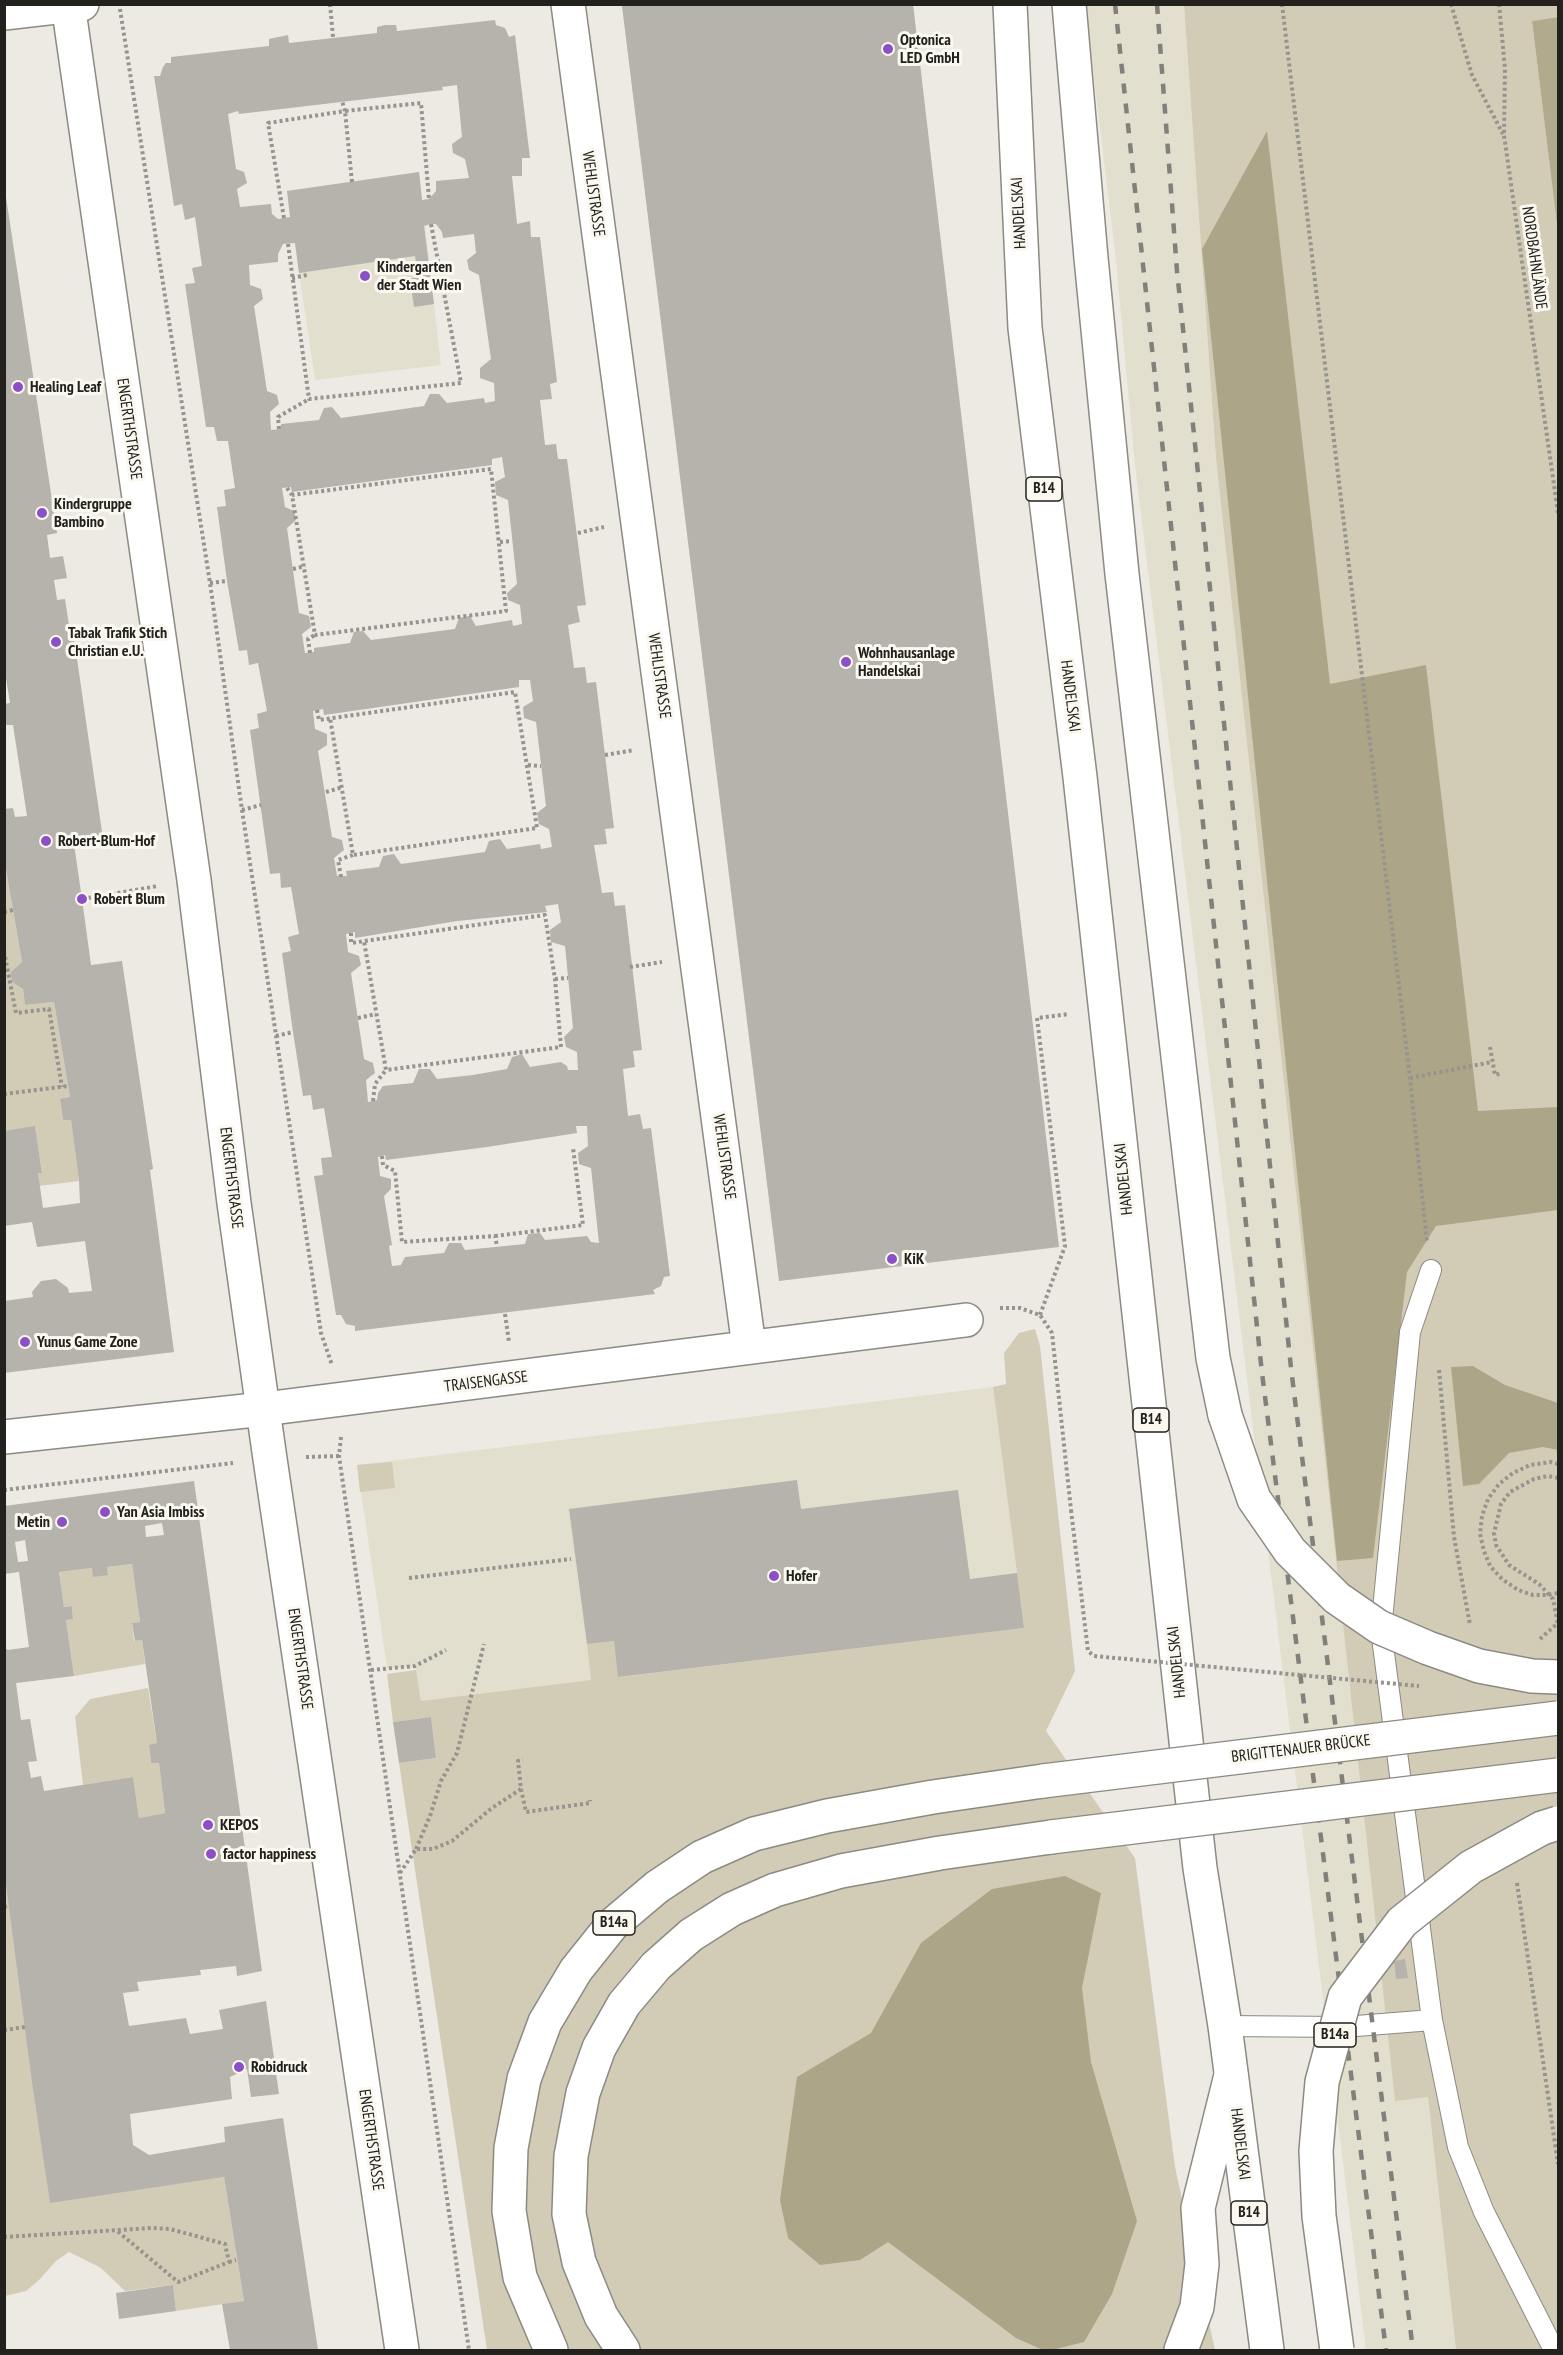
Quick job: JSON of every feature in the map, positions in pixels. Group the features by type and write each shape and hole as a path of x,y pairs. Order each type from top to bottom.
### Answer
{"main road":[{"name":"WEHLISTRASSE","path":"568,4 749,1347"},
{"name":"HANDELSKAI","path":"1010,4 1025,328 1080,777 1200,1868 1225,2026 1267,2350"},
{"path":"1069,4 1122,574 1213,1358 1225,1415 1254,1499 1290,1551 1337,1598 1379,1626 1428,1648 1479,1666 1532,1676 1558,1677"},
{"path":"4,13 73,5"},
{"name":"ENGERTHSTRASSE","path":"73,5 194,880 234,1203 402,2350"},
{"name":"TRAISENGASSE","path":"4,1437 341,1400 966,1320"},
{"name":"BRIGITTENAUER BRÜCKE","path":"551,2350 520,2277 509,2211 511,2148 524,2079 544,2022 576,1970 612,1925 657,1887 702,1857 754,1834 826,1816 933,1797 1043,1781 1558,1718"},
{"path":"623,2350 602,2316 579,2262 569,2214 571,2156 582,2092 599,2048 624,2004 656,1966 691,1935 732,1909 775,1890 841,1871 940,1853 1051,1837 1558,1775"},
{"name":"B14a","path":"1337,2350 1319,2216 1316,2151 1322,2082 1346,1998 1402,1922 1471,1867 1542,1828 1558,1823"},
{"path":"1181,2350 1197,2307 1202,2264 1198,2208 1231,2075"}],"lane":[{"path":"1431,1270 1410,1332 1381,1630 1432,2020 1458,2147 1484,2212 1554,2350"},
{"path":"1225,2026 1344,2027 1432,2020"}],"path":[{"path":"119,4 210,583 321,1332 337,1378 341,1400"},
{"path":"330,4 333,37"},
{"path":"1282,4 1410,1078 1427,1241"},
{"path":"1451,4 1472,75 1504,135"},
{"name":"NORDBAHNLÄNDE","path":"1499,4 1505,69 1504,135 1558,513"},
{"path":"342,101 352,182"},
{"path":"284,218 267,123 345,111 421,103 429,199"},
{"path":"279,429 278,417 309,399 461,383 431,224"},
{"path":"288,243 309,399"},
{"path":"292,278 307,276"},
{"path":"292,495 491,469 500,542 506,611 315,635 308,639 310,653"},
{"path":"287,488 292,495 315,635"},
{"path":"500,542 512,541"},
{"path":"293,569 305,566"},
{"path":"210,583 227,580"},
{"path":"317,710 319,720 514,692 528,765 537,828 353,855 338,860 341,877"},
{"path":"330,718 353,855"},
{"path":"528,765 541,766"},
{"path":"326,792 343,787"},
{"path":"242,810 261,805"},
{"path":"82,899 194,880"},
{"path":"4,912 14,910"},
{"path":"351,933 351,943 545,915 555,980 561,1047 386,1070 375,1084 373,1101"},
{"path":"364,941 386,1070"},
{"path":"4,951 16,1013 49,1009 62,1087"},
{"path":"555,980 568,978"},
{"path":"1040,1315 1065,1246 1037,1018 1105,1008"},
{"path":"358,1018 376,1014"},
{"path":"276,1036 292,1032"},
{"path":"1490,1047 1495,1075 1502,1074"},
{"path":"1410,1078 1492,1062"},
{"path":"4,1094 68,1086"},
{"path":"382,1156 383,1165 394,1171 402,1242 495,1236 584,1225 573,1148"},
{"path":"495,1236 497,1246"},
{"path":"966,1320 990,1308 1020,1308 1040,1315 1052,1333 1088,1651 1094,1656 1421,1686"},
{"path":"4,1491 270,1459 339,1456 469,2350"},
{"path":"1558,1464 1551,1462 1530,1465 1513,1473 1499,1484 1488,1499 1482,1516 1480,1534 1490,1566 1502,1579 1518,1590 1533,1595 1558,1593"},
{"path":"1558,1478 1548,1476 1534,1479 1510,1492 1501,1504 1494,1533 1496,1545 1509,1565 1539,1584 1553,1599 1558,1624"},
{"path":"409,1578 571,1559"},
{"path":"400,1873 416,1849 441,1781 457,1753 484,1644"},
{"path":"370,1670 415,1666 446,1650"},
{"path":"524,1760 519,1761 521,1789 526,1812 590,1803 590,1800"},
{"path":"416,1849 433,1849 452,1842 492,1808 521,1789"},
{"path":"4,2030 25,2027"},
{"path":"4,2237 152,2228 170,2229 225,2244 229,2262"},
{"path":"116,2230 177,2282 236,2260"}],"shaded area":[{"path":"1085,5 1184,5 1216,459 1395,2100 1428,2097 1456,2350 1366,2350 1135,465 1115,251"},
{"path":"1184,5 1558,5 1558,17 1532,21 1558,233 1558,2350 1456,2350 1428,2097 1395,2101 1216,459"},
{"path":"1558,17 1558,233 1532,21"},
{"path":"1267,131 1330,684 1426,665 1478,1111 1558,1107 1558,1210 1436,1226 1407,1272 1373,1558 1337,1561 1202,249"},
{"name":"Kindergarten der Stadt Wien","path":"419,172 441,365 315,380 287,191"},
{"path":"4,858 22,962 12,972 12,982 23,989 25,1005 54,1002 70,1097 60,1100 63,1120 71,1120 79,1181 39,1186 38,1173 42,1172 35,1127 5,1131"},
{"path":"1035,1329 1040,1346 1075,1671 1046,1731 1135,1858 1175,2167 1215,2350 487,2350 399,1763 436,1758 431,1717 393,1722 387,1674 416,1670 421,1701 591,1680 587,1644 614,1641 619,1677 1024,1628 993,1387 1006,1384 1004,1353 1019,1333"},
{"path":"1473,1366 1505,1385 1558,1403 1558,1450 1543,1447 1509,1453 1479,1484 1463,1486 1451,1367"},
{"path":"993,1387 1024,1628 421,1701 415,1667 387,1668 357,1465"},
{"path":"392,1462 395,1488 360,1492 357,1465"},
{"path":"132,1564 140,1622 132,1623 134,1641 142,1640 145,1664 74,1676 66,1620 73,1618 72,1606 64,1607 59,1572 92,1568 108,1575 107,1567"},
{"path":"148,1688 157,1743 149,1746 151,1763 159,1763 165,1813 139,1818 133,1777 83,1785 75,1717 90,1699"},
{"path":"4,1870 50,2202 224,2177 244,2301 176,2311 173,2285 125,2291 101,2268 69,2252 56,2261 26,2291 5,2296"},
{"path":"1065,1876 1101,1893 1082,1988 1091,2062 1137,2221 1112,2294 1084,2342 1043,2350 1016,2338 888,2242 860,2260 820,2265 788,2238 780,2200 797,2077 871,2033 921,1943 992,1889"}],"building":[{"name":"Wohnhausanlage Handelskai","path":"632,4 913,4 1059,1247 779,1281 622,6"},
{"path":"495,20 496,25 505,28 509,37 515,35 530,158 522,158 522,176 512,176 517,224 530,221 531,237 540,237 557,382 550,384 552,399 540,400 545,445 556,444 558,459 567,459 586,605 577,606 580,622 568,625 574,668 585,667 587,683 596,682 614,828 605,829 607,844 594,845 602,893 613,892 615,906 625,905 642,1050 633,1051 635,1067 623,1069 628,1116 640,1114 643,1129 651,1128 670,1276 664,1277 661,1286 653,1290 655,1294 355,1331 355,1326 346,1324 341,1315 336,1315 314,1176 323,1175 321,1158 332,1157 324,1108 313,1110 311,1095 303,1096 293,1032 282,953 291,951 288,937 299,934 291,887 281,888 280,873 270,874 250,730 259,728 257,714 267,711 258,663 249,665 247,650 239,651 227,581 217,507 226,506 224,490 235,488 228,441 217,441 214,427 206,427 185,284 195,283 192,268 202,266 195,217 185,220 182,204 174,206 154,76 160,76 166,63 171,63 171,57 269,46 269,39 288,35 289,43 377,33 377,27 385,25 396,25 397,31","holes":["457,85 462,137 452,144 453,153 465,159 469,178 436,181 436,191 429,199 422,200 419,172 287,191 290,217 278,219 272,214 271,204 240,207 237,189 247,183 244,172 236,169 228,114 238,111 239,114 443,90 442,87","436,224 443,238 474,234 476,253 467,260 469,270 479,275 491,359 480,368 480,378 494,383 495,401 485,403 484,398 447,403 439,394 430,394 424,406 341,418 332,407 324,408 319,420 281,424 281,429 271,430 270,412 279,404 277,395 267,391 254,306 263,299 261,289 250,285 249,265 278,262 278,254 283,244 295,243 299,273 415,256 418,278 410,278 414,307 434,304 424,226","502,457 505,477 495,482 496,495 508,500 517,584 507,593 508,600 520,605 522,624 513,626 512,620 476,626 470,616 459,618 455,629 371,640 363,631 354,632 350,643 314,648 314,652 305,653 302,634 311,627 309,616 299,613 287,528 296,520 294,511 285,507 282,488 291,487 292,492 492,465 492,459","519,680 530,680 533,701 523,707 524,718 536,722 546,806 537,813 539,824 549,829 552,847 541,849 540,844 507,849 500,839 489,841 485,852 401,864 394,854 383,856 379,867 346,871 347,876 337,876 334,858 344,850 342,840 332,837 318,751 327,745 327,734 315,729 313,711 323,709 324,715 519,687","558,904 561,922 550,930 551,942 565,946 573,1028 564,1037 566,1047 577,1052 578,1070 568,1070 567,1066 561,1062 530,1067 522,1054 512,1057 507,1069 473,1075 437,1079 430,1069 419,1069 413,1083 383,1086 378,1093 377,1100 368,1102 366,1080 375,1073 373,1063 364,1059 351,973 361,965 359,956 348,952 346,934 355,932 355,938 457,921 547,912 545,906","576,1126 587,1126 588,1146 578,1153 579,1164 591,1168 599,1243 591,1242 587,1236 545,1240 540,1233 528,1234 525,1244 465,1250 461,1243 449,1243 444,1253 405,1257 401,1265 392,1266 389,1246 392,1245 384,1196 391,1189 391,1179 380,1176 378,1157 385,1155 386,1160 577,1133"]},
{"path":"4,184 57,533 47,535 50,558 63,556 67,578 54,580 57,600 65,599 70,632 73,631 103,839 74,844 91,965 122,961 153,1169 150,1170 174,1352 4,1373 4,1301 33,1297 32,1292 41,1281 56,1279 68,1288 69,1293 92,1291 85,1241 37,1247 32,1222 4,1226 4,1131 35,1126 42,1173 38,1173 43,1208 80,1203 71,1120 63,1120 60,1099 70,1097 54,1002 25,1005 23,989 12,982 11,972 22,962 4,858 4,809 13,808 15,817 27,816 13,725 4,725 4,704 10,703 4,666"},
{"name":"Hofer","path":"797,1480 801,1509 958,1490 970,1579 1017,1573 1024,1628 618,1677 614,1641 587,1644 569,1509"},
{"path":"194,1481 262,1971 237,1976 236,1966 200,1970 201,1975 137,1982 139,1991 123,1993 129,2026 186,2018 190,2034 223,2029 219,2010 266,2001 279,2094 251,2097 247,2069 230,2077 232,2099 130,2114 133,2145 149,2155 225,2142 224,2127 283,2118 318,2350 230,2350 222,2304 244,2301 224,2177 50,2203 4,1870 4,1647 8,1650 29,1647 19,1572 4,1574 4,1506","holes":["162,1523 164,1535 146,1537 145,1526","25,1540 28,1561 18,1562 15,1542","132,1564 140,1622 132,1623 135,1641 142,1640 157,1743 149,1745 151,1763 159,1763 165,1813 139,1818 133,1777 44,1791 41,1776 31,1778 28,1762 37,1761 30,1719 21,1720 16,1683 74,1676 66,1620 73,1619 72,1606 64,1607 59,1572 92,1568 93,1577 108,1575 107,1567"]},
{"path":"431,1717 436,1758 399,1763 393,1722"},
{"path":"1405,1959 1408,1978 1396,1979 1394,1961"},
{"path":"173,2285 176,2311 119,2319 116,2293"}],"railway":[{"path":"1115,4 1262,1373 1386,2350"},
{"path":"1157,4 1177,271 1291,1368 1413,2350"}],"place":[{"name":"Optonica LED GmbH","path":"888,49"},
{"name":"Kindergarten der Stadt Wien","path":"365,276"},
{"name":"Healing Leaf","path":"18,387"},
{"name":"Kindergruppe Bambino","path":"42,513"},
{"name":"Tabak Trafik Stich Christian e.U.","path":"56,642"},
{"name":"Wohnhausanlage Handelskai","path":"846,662"},
{"name":"Robert-Blum-Hof","path":"46,841"},
{"name":"Robert Blum","path":"82,899"},
{"name":"KiK","path":"892,1259"},
{"name":"Yunus Game Zone","path":"25,1342"},
{"name":"Yan Asia Imbiss","path":"105,1512"},
{"name":"Metin","path":"62,1522"},
{"name":"Hofer","path":"774,1576"},
{"name":"KEPOS","path":"208,1825"},
{"name":"factor happiness","path":"211,1854"},
{"name":"Robidruck","path":"239,2067"}]}
